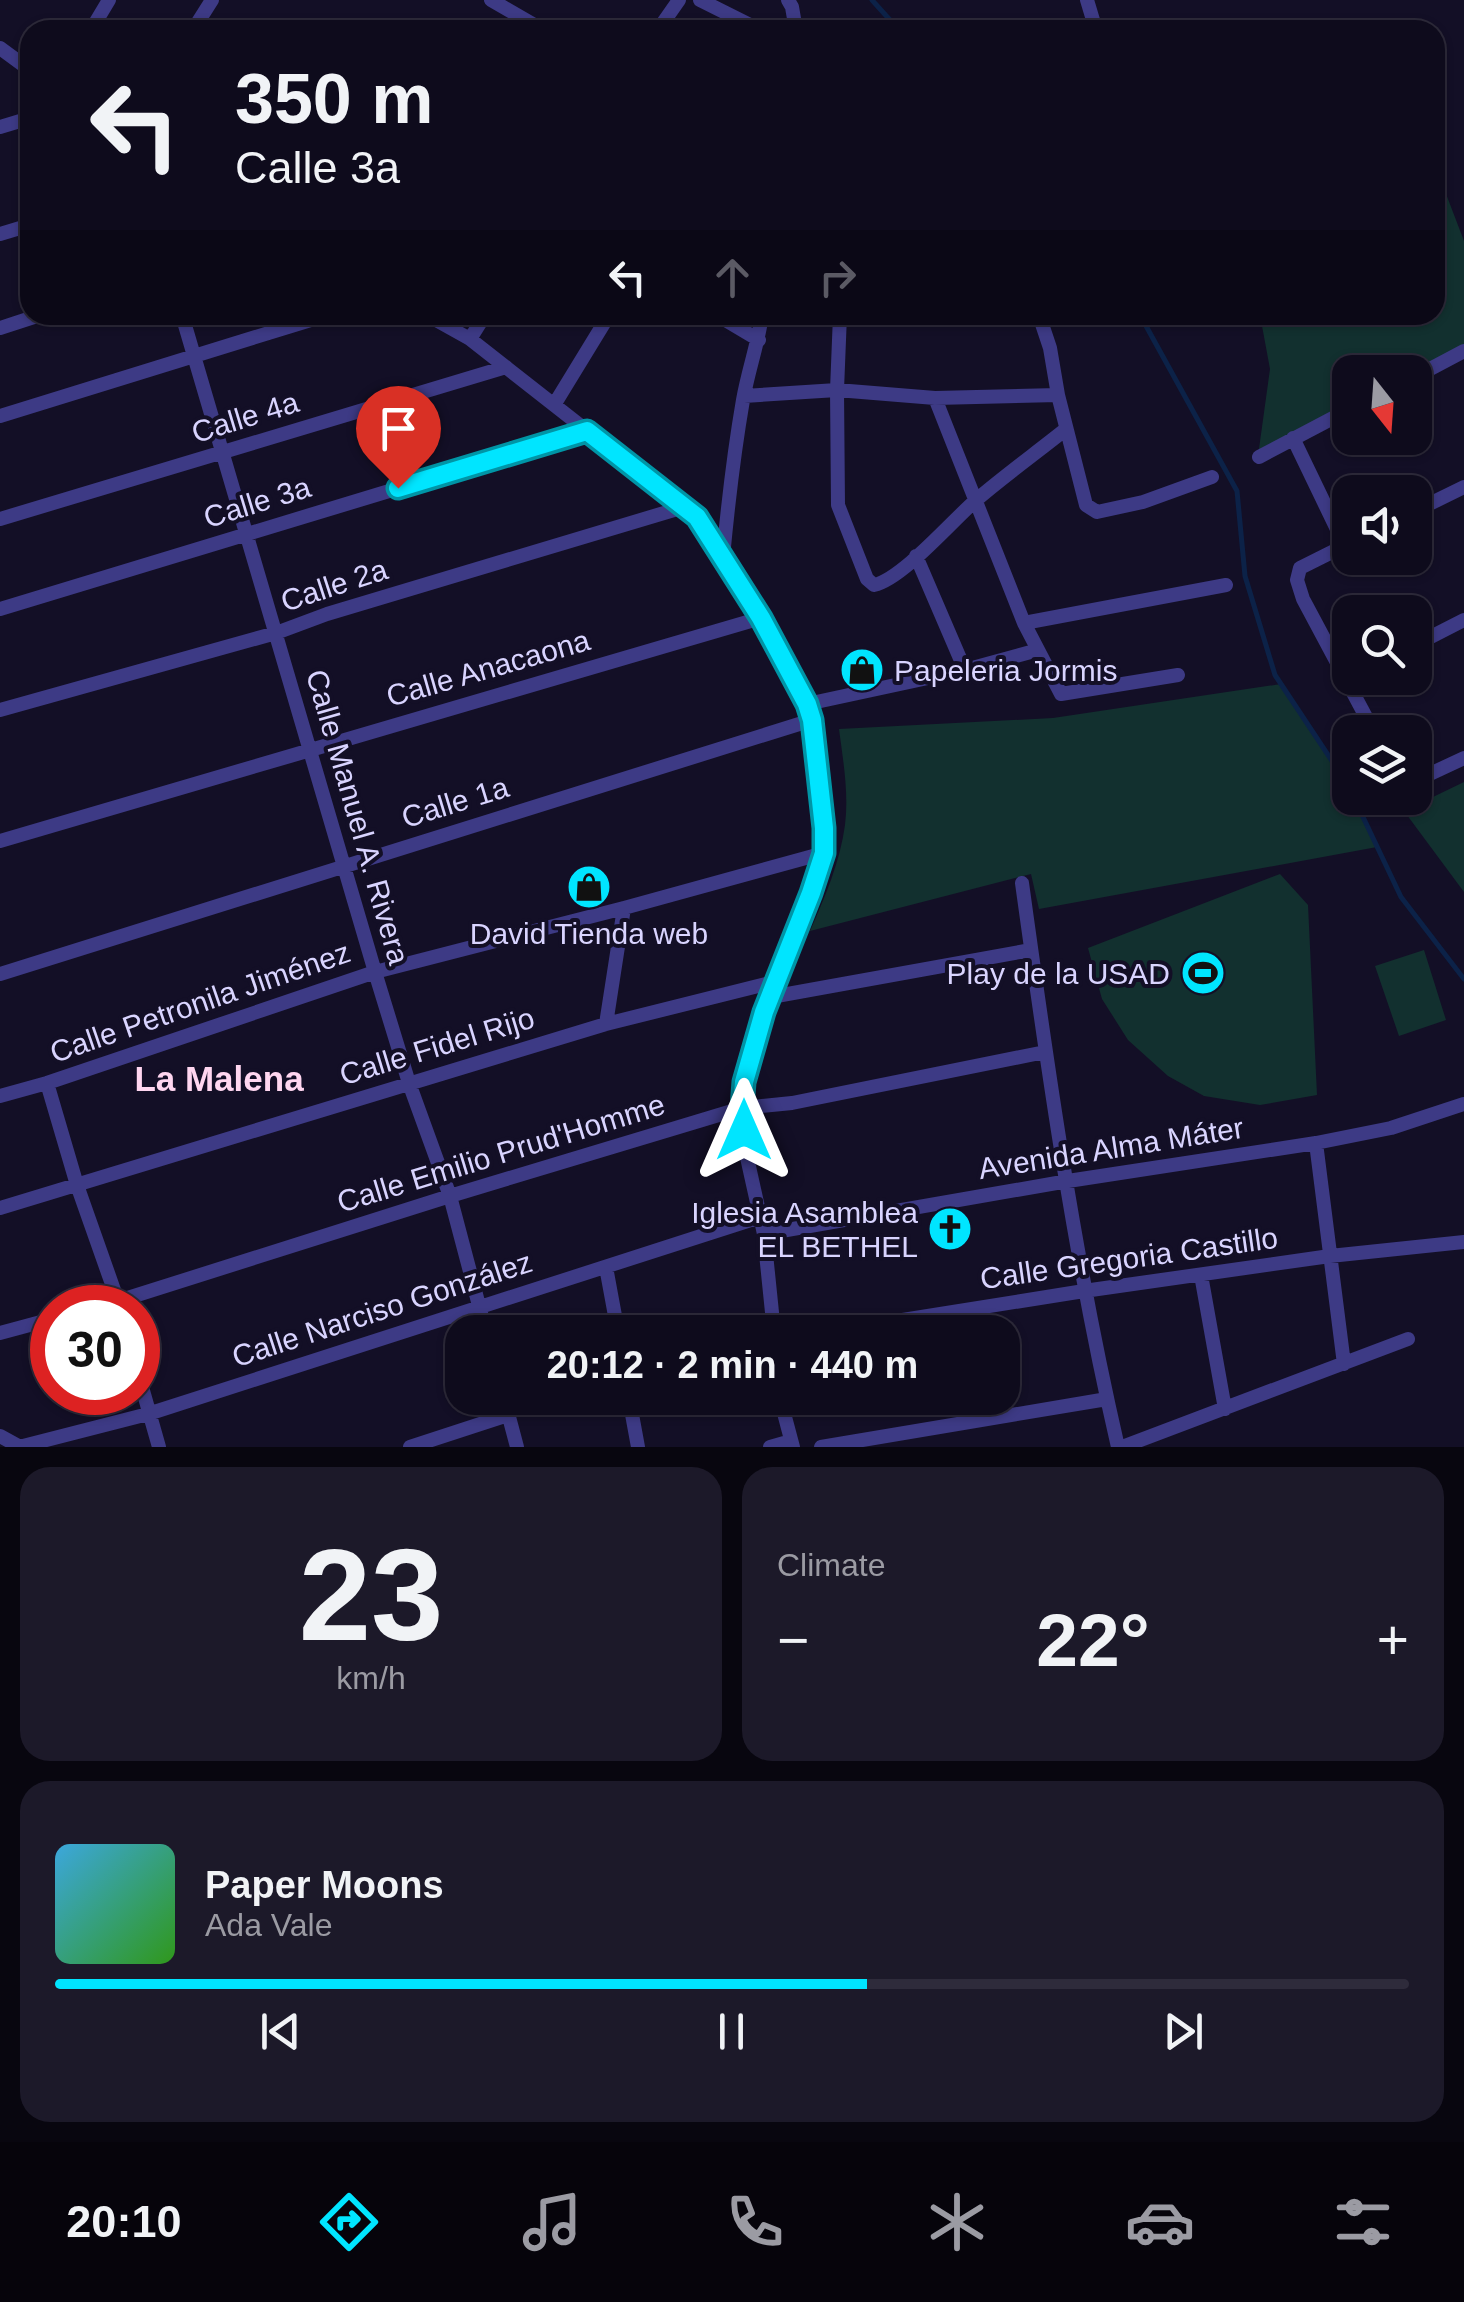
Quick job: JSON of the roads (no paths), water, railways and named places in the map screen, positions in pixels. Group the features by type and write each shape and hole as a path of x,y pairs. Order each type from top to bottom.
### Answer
{"street":[{"path":"491,0 526,20"},
{"path":"700,0 740,20"},
{"name":"Calle Manuel A. Rivera","path":"185,325 375,972 450,1196 481,1315"},
{"path":"0,416 295,325"},
{"path":"444,325 470,340 697,517 761,618 807,704 812,720 824,853 771,998 744,1082 742,1108 746,1153 764,1234 772,1315"},
{"path":"470,340 479,325"},
{"path":"554,405 603,325"},
{"path":"734,325 759,340"},
{"path":"723,558 744,396 761,325"},
{"path":"840,325 838,506 867,579 874,584 883,582 916,556 976,500 1066,429"},
{"path":"1043,325 1086,505 1097,512 1143,502 1212,477"},
{"path":"1432,368 1464,351"},
{"name":"Calle 4a","path":"0,519 506,368"},
{"path":"744,396 838,390 936,398 1058,395"},
{"path":"936,398 1024,623 1061,694 1178,675"},
{"path":"1259,457 1332,418"},
{"name":"Calle 3a","path":"0,609 587,431"},
{"path":"1293,438 1332,515"},
{"path":"1432,503 1464,487"},
{"name":"Calle 2a","path":"0,710 276,633 327,614 684,507"},
{"path":"1332,552 1300,568 1297,580 1303,599 1332,648"},
{"path":"916,556 965,670"},
{"path":"1024,623 1226,585"},
{"name":"Calle Anacaona","path":"0,841 761,618"},
{"path":"1432,637 1464,620"},
{"path":"807,704 1038,650"},
{"name":"Calle 1a","path":"0,974 812,720"},
{"path":"1432,774 1464,758"},
{"name":"Calle Petronila Jiménez","path":"0,1096 375,972 824,853"},
{"path":"1022,882 1084,1291 1120,1447 1408,1339"},
{"path":"606,1024 624,908"},
{"path":"771,998 1031,950"},
{"name":"Calle Fidel Rijo","path":"0,1208 606,1024 778,981"},
{"name":"Calle Emilio Prud'Homme","path":"160,1291 450,1196 742,1108 792,1104 1045,1052"},
{"path":"47,1082 112,1285"},
{"name":"Avenida Alma Máter","path":"764,1234 1316,1143 1391,1128 1464,1104"},
{"path":"1316,1143 1344,1364"},
{"name":"Calle Narciso González","path":"160,1410 760,1217"},
{"name":"Calle Gregoria Castillo","path":"934,1315 1330,1256 1464,1242"},
{"path":"606,1267 615,1315"},
{"path":"1201,1275 1225,1410"},
{"path":"0,1333 30,1325"},
{"path":"821,1447 1107,1399"},
{"name":"Calle Narciso González","path":"19,1447 144,1415"},
{"path":"148,1415 159,1447"},
{"path":"410,1447 508,1415 517,1447"},
{"path":"632,1415 638,1447"},
{"path":"770,1447 792,1444 782,1415"},
{"path":"0,1436 19,1447"}],"waterway":[{"path":"872,0 890,20"},
{"path":"1146,325 1237,491 1245,576 1275,675 1332,761"},
{"path":"1362,815 1401,897 1464,979"}],"place":[{"name":"Papeleria Jormis","path":"862,670"},
{"name":"David Tienda web","path":"589,887"},
{"name":"Play de la USAD","path":"1203,973"},
{"name":"Iglesia Asamblea EL BETHEL","path":"950,1229"}],"district":[{"name":"La Malena","path":"219,1078"}]}
